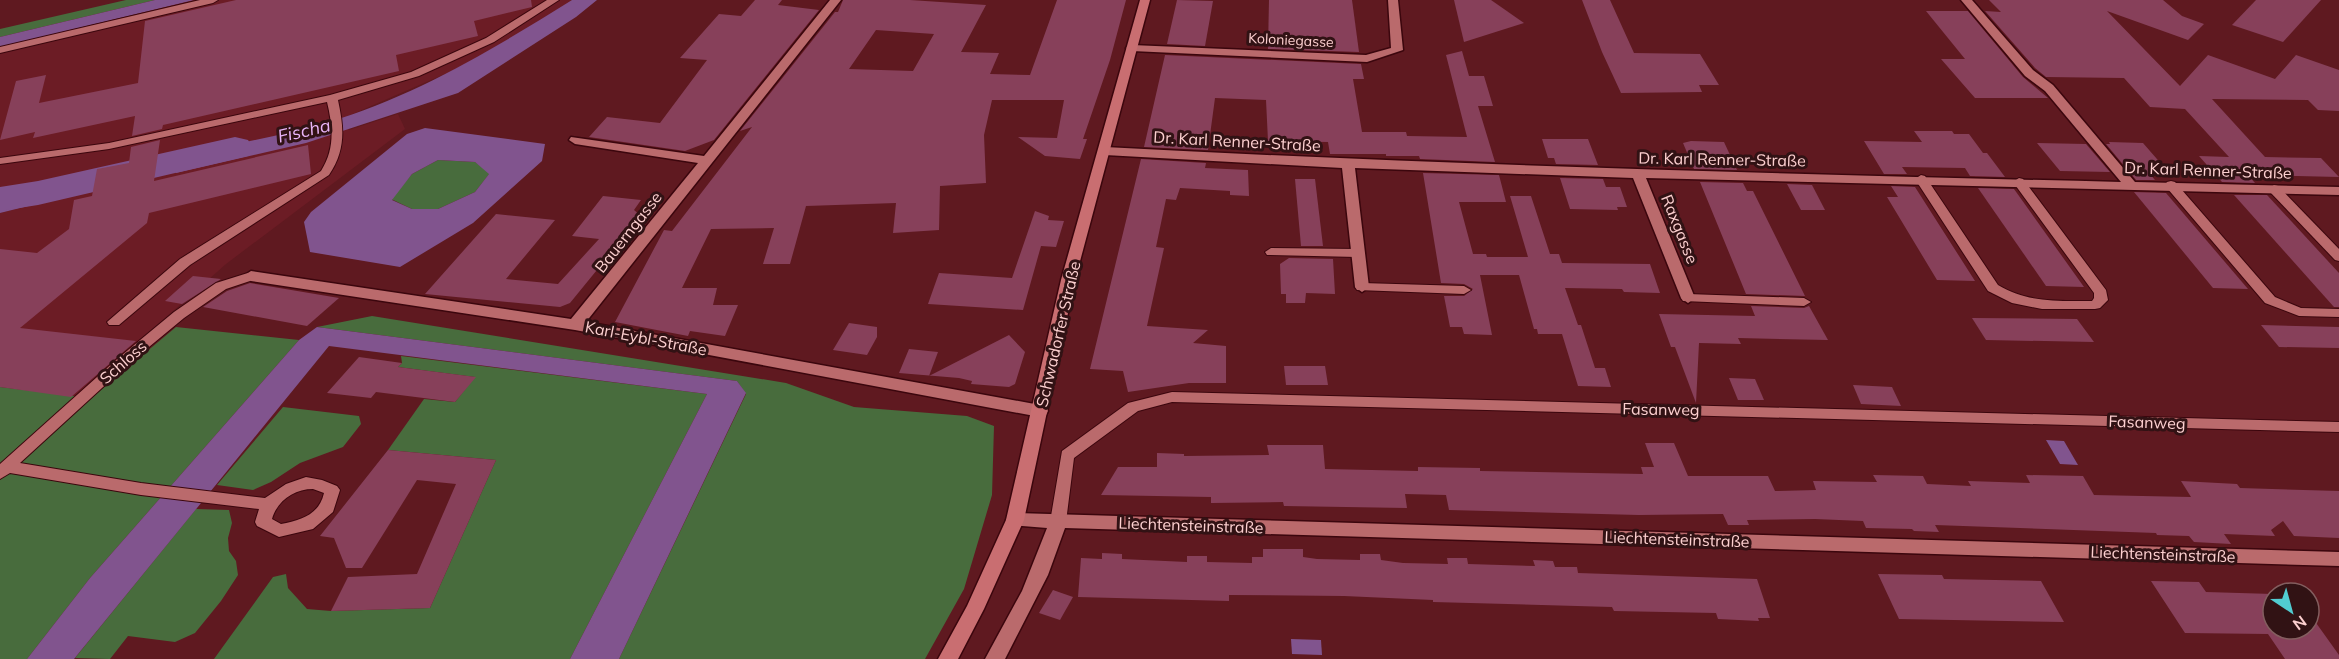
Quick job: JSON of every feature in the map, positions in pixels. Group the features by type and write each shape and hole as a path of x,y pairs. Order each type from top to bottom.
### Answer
{"main road":[{"name":"Schwadorfer Straße","path":"948,659 975,609 1015,520 1068,280 1145,0"}],"street":[{"name":"Bauerngasse","path":"575,325 836,0"},
{"name":"Koloniegasse","path":"1132,48 1367,59 1397,50 1393,0"},
{"path":"1966,0 2029,73 2049,88 2130,184"},
{"path":"575,140 707,160"},
{"name":"Dr. Karl Renner-Straße","path":"1105,151 1348,164 1638,174 2130,184 2339,191"},
{"path":"1348,164 1362,287"},
{"name":"Raxgasse","path":"1638,174 1688,298"},
{"name":"Karl-Eybl-Straße","path":"251,276 575,325 1040,411"},
{"name":"Liechtensteinstraße","path":"1015,520 2339,559"},
{"path":"995,659 1031,593 1050,550 1058,522"}],"lane":[{"path":"0,50 213,0"},
{"path":"0,161 109,146 332,98 415,74 490,40 554,0"},
{"path":"114,322 185,262 325,173 336,159 338,137 332,98"},
{"path":"1921,179 1993,288 2008,299 2030,304 2094,305 2101,300 2101,293 2019,182"},
{"path":"2171,186 2270,300 2299,312 2339,313"},
{"path":"2274,189 2339,257"},
{"path":"1271,252 1357,253"},
{"name":"Schloss","path":"4,470 114,369 179,315 221,286 251,276"},
{"path":"1362,287 1464,290"},
{"path":"1688,298 1804,302"},
{"name":"Fasanweg","path":"1058,522 1067,455 1133,407 1172,397 2339,427"},
{"name":"Schloss","path":"4,470 268,504"}],"shaded area":[{"path":"155,0 572,0 514,37 454,70 348,116 349,130 398,114 405,129 226,264 75,398 0,387 0,213 93,190 97,170 0,192 0,37"}],"green space":[{"path":"126,0 155,0 0,37 0,29"},
{"path":"438,160 475,162 490,173 475,192 438,209 412,209 391,199 412,174"},
{"path":"372,316 786,383 854,407 967,416 994,426 992,495 964,589 925,659 619,659 746,394 737,381 317,327"},
{"path":"176,327 299,340 90,578 27,659 0,659 0,387 91,398"},
{"path":"401,356 707,394 570,659 214,659 273,577 286,574 288,588 307,609 331,611 430,608 496,460 388,450 424,399 455,402 475,377 398,367 402,363"},
{"path":"283,407 359,416 361,424 343,447 300,463 271,482 253,490 217,485"},
{"path":"196,509 229,510 232,523 228,538 229,551 236,561 238,575 221,601 195,633 175,642 128,636 110,659 75,658"}],"water":[{"path":"155,0 194,0 0,47 0,37"},
{"path":"572,0 597,0 576,17 458,93 306,143 176,173 178,153 196,149 208,150 298,130 392,99 484,53"},
{"path":"425,128 545,144 542,161 473,223 400,267 310,252 304,222 311,212 407,134","holes":["438,160 475,162 489,174 475,192 438,209 412,209 392,200 412,174"]},
{"path":"97,169 93,190 0,213 0,192"},
{"path":"317,327 737,381 746,393 619,659 570,659 707,394 329,346 74,659 27,659 90,578 299,340"},
{"path":"2046,440 2064,441 2078,465 2060,464"},
{"path":"1291,639 1321,640 1322,655 1292,654"}],"building":[{"path":"236,0 531,0 532,7 474,21 478,36 396,55 399,71 163,125 162,129 132,136 135,116 33,138 35,132 0,140 16,81 46,75 39,103 138,83 145,21"},
{"path":"755,0 782,0 778,5 819,10 714,140 685,151 589,137 607,117 660,123 707,60 680,58 719,14 741,16"},
{"path":"843,0 910,0 986,5 961,52 999,53 990,74 1030,75 1057,0 1126,0 1110,60 1083,139 1087,139 1080,159 1045,156 1018,137 1057,138 1064,100 992,100 984,135 986,183 940,186 939,230 893,233 896,203 806,206 790,264 763,264 774,228 711,229 682,288 717,288 713,305 738,305 725,336 690,331 688,336 615,322 664,230 672,231 752,127 740,131 835,12 838,12","holes":["876,30 934,34 913,71 849,69"]},
{"path":"1177,0 1213,1 1205,46 1167,44"},
{"path":"1269,0 1352,0 1359,52 1268,49"},
{"path":"1454,0 1491,0 1524,23 1464,42"},
{"path":"1582,0 1610,0 1634,53 1700,54 1719,85 1699,85 1702,92 1621,93"},
{"path":"1989,0 2163,0 2182,16 2204,24 2188,40 2107,11 2180,86 2208,55 2275,79 2296,55 2339,70 2339,111 2318,110 2308,100 2212,99 2265,157 2321,158 2339,177 2248,175 2255,183 2222,182 2199,156 2229,157 2185,109 2150,107 2124,78 2046,77 2035,68 1985,11 2001,12"},
{"path":"2256,0 2321,0 2283,42 2232,25"},
{"path":"1926,11 1968,11 2023,77 2048,98 1975,98 1941,59 1965,59"},
{"path":"1462,51 1469,76 1484,76 1493,106 1478,106 1495,162 1420,159 1419,156 1386,156 1386,154 1330,154 1328,142 1268,141 1266,100 1215,98 1208,150 1144,147 1165,55 1361,64 1364,79 1353,79 1362,132 1406,132 1407,136 1467,137 1446,55"},
{"path":"1914,131 1952,131 1954,134 1969,134 2005,177 1970,176 1965,168 1902,167 1907,174 1884,174 1864,141 1922,142"},
{"path":"1542,139 1588,139 1598,165 1556,164 1554,158 1548,158"},
{"path":"160,140 154,181 308,145 311,174 149,213 147,223 20,328 136,341 71,397 0,387 0,249 37,253 69,229 74,200 92,196 97,169 129,163 131,147"},
{"path":"1691,141 1724,142 1737,170 1694,169 1683,143"},
{"path":"2109,142 2143,143 2170,174 2149,173 2155,180 2136,180 2106,144 2110,144"},
{"path":"2037,143 2086,144 2110,172 2060,171"},
{"path":"1141,159 1206,163 1205,168 1248,170 1249,196 1230,195 1230,191 1180,188 1176,200 1166,199 1156,247 1164,248 1147,326 1208,330 1193,343 1226,346 1226,383 1189,383 1128,392 1123,371 1090,369"},
{"path":"1423,173 1499,175 1506,202 1459,202 1473,254 1486,254 1487,257 1528,257 1510,196 1531,196 1550,254 1559,254 1562,263 1650,264 1660,293 1624,292 1622,289 1565,288 1578,325 1581,325 1595,368 1605,368 1611,387 1578,386 1562,334 1538,334 1537,329 1534,329 1519,275 1480,275 1492,335 1464,334 1462,327 1450,327 1444,296 1464,296 1473,289 1464,284 1441,283"},
{"path":"1560,178 1603,179 1606,187 1620,187 1627,207 1617,207 1618,210 1570,209"},
{"path":"1295,179 1315,179 1323,246 1301,246"},
{"path":"1700,182 1743,183 1747,191 1753,191 1805,296 1746,294"},
{"path":"1787,184 1812,185 1825,210 1801,210"},
{"path":"1891,186 1915,187 1975,281 1937,280 1887,197 1898,197"},
{"path":"1978,188 2014,189 2084,287 2046,286"},
{"path":"2134,192 2166,193 2248,289 2213,288"},
{"path":"2234,195 2267,195 2339,273 2339,307 2334,307"},
{"path":"603,196 641,200 634,210 641,216 570,303 560,307 425,294 496,214 555,220 506,279 558,284 599,239 572,236"},
{"path":"1035,211 1049,216 1048,220 1064,221 1056,247 1041,246 1023,310 928,304 939,273 1012,278"},
{"path":"1289,258 1333,259 1335,294 1306,293 1305,303 1286,303 1286,294 1281,294 1280,264"},
{"path":"193,276 221,279 182,304 165,301"},
{"path":"250,283 339,298 307,326 203,307 227,291"},
{"path":"1751,306 1804,308 1809,306 1828,340 1738,338 1741,344 1699,343 1696,403 1675,347 1671,347 1659,314 1755,316"},
{"path":"1972,318 2077,319 2094,342 1986,340"},
{"path":"849,323 877,327 877,337 867,355 833,350"},
{"path":"2261,325 2339,327 2339,348 2279,347"},
{"path":"1009,335 1025,352 1015,384 1009,387 971,384 972,381 959,378 930,376"},
{"path":"909,349 938,352 929,376 899,373"},
{"path":"359,357 402,363 398,367 476,377 455,402 376,392 371,398 327,393"},
{"path":"1284,366 1325,366 1328,385 1286,385"},
{"path":"1729,378 1755,379 1764,400 1738,400"},
{"path":"1853,385 1892,387 1901,406 1861,404"},
{"path":"1645,443 1674,443 1688,476 1768,476 1775,491 1816,490 1813,481 1877,482 1873,475 1923,476 1927,484 1971,486 1968,481 2030,483 2026,475 2083,476 2094,495 2191,497 2181,481 2237,484 2240,488 2339,491 2339,538 2294,536 2283,521 2271,530 2275,536 2224,534 2231,544 2194,542 2189,536 2157,535 2156,533 1935,525 1939,532 1914,531 1912,529 1866,528 1863,521 1815,519 1747,520 1749,525 1728,525 1723,514 1639,515 1449,510 1446,495 1405,494 1407,508 1284,506 1283,502 1211,503 1211,497 1101,495 1118,467 1157,467 1157,453 1184,454 1184,456 1269,455 1267,445 1323,445 1325,469 1418,471 1418,467 1480,468 1480,471 1643,474 1641,467 1654,467"},
{"path":"388,450 496,460 430,608 331,611 348,577 417,574 456,484 417,480 362,568 346,568 334,538 320,536"},
{"path":"1263,549 1303,549 1303,557 1317,559 1360,560 1360,554 1380,554 1381,560 1403,563 1448,564 1447,558 1467,558 1468,564 1535,566 1533,560 1553,561 1555,567 1577,567 1578,573 1757,579 1770,618 1758,618 1759,621 1718,619 1716,613 1614,611 1612,607 1433,602 1433,600 1344,596 1229,595 1229,601 1078,597 1081,558 1102,559 1102,553 1122,554 1122,559 1187,562 1187,556 1207,556 1207,562 1252,563 1252,557 1263,557"},
{"path":"1878,574 1942,575 1944,579 2041,581 2064,622 1899,619"},
{"path":"2151,581 2199,582 2206,592 2261,594 2261,634 2185,633"},
{"path":"1053,590 1073,597 1060,620 1039,613"},
{"path":"2321,630 2339,655 2339,659 2285,659 2273,641 2321,641"}],"waterway":[{"name":"Fischa","path":"0,199 38,193 235,148"}]}
